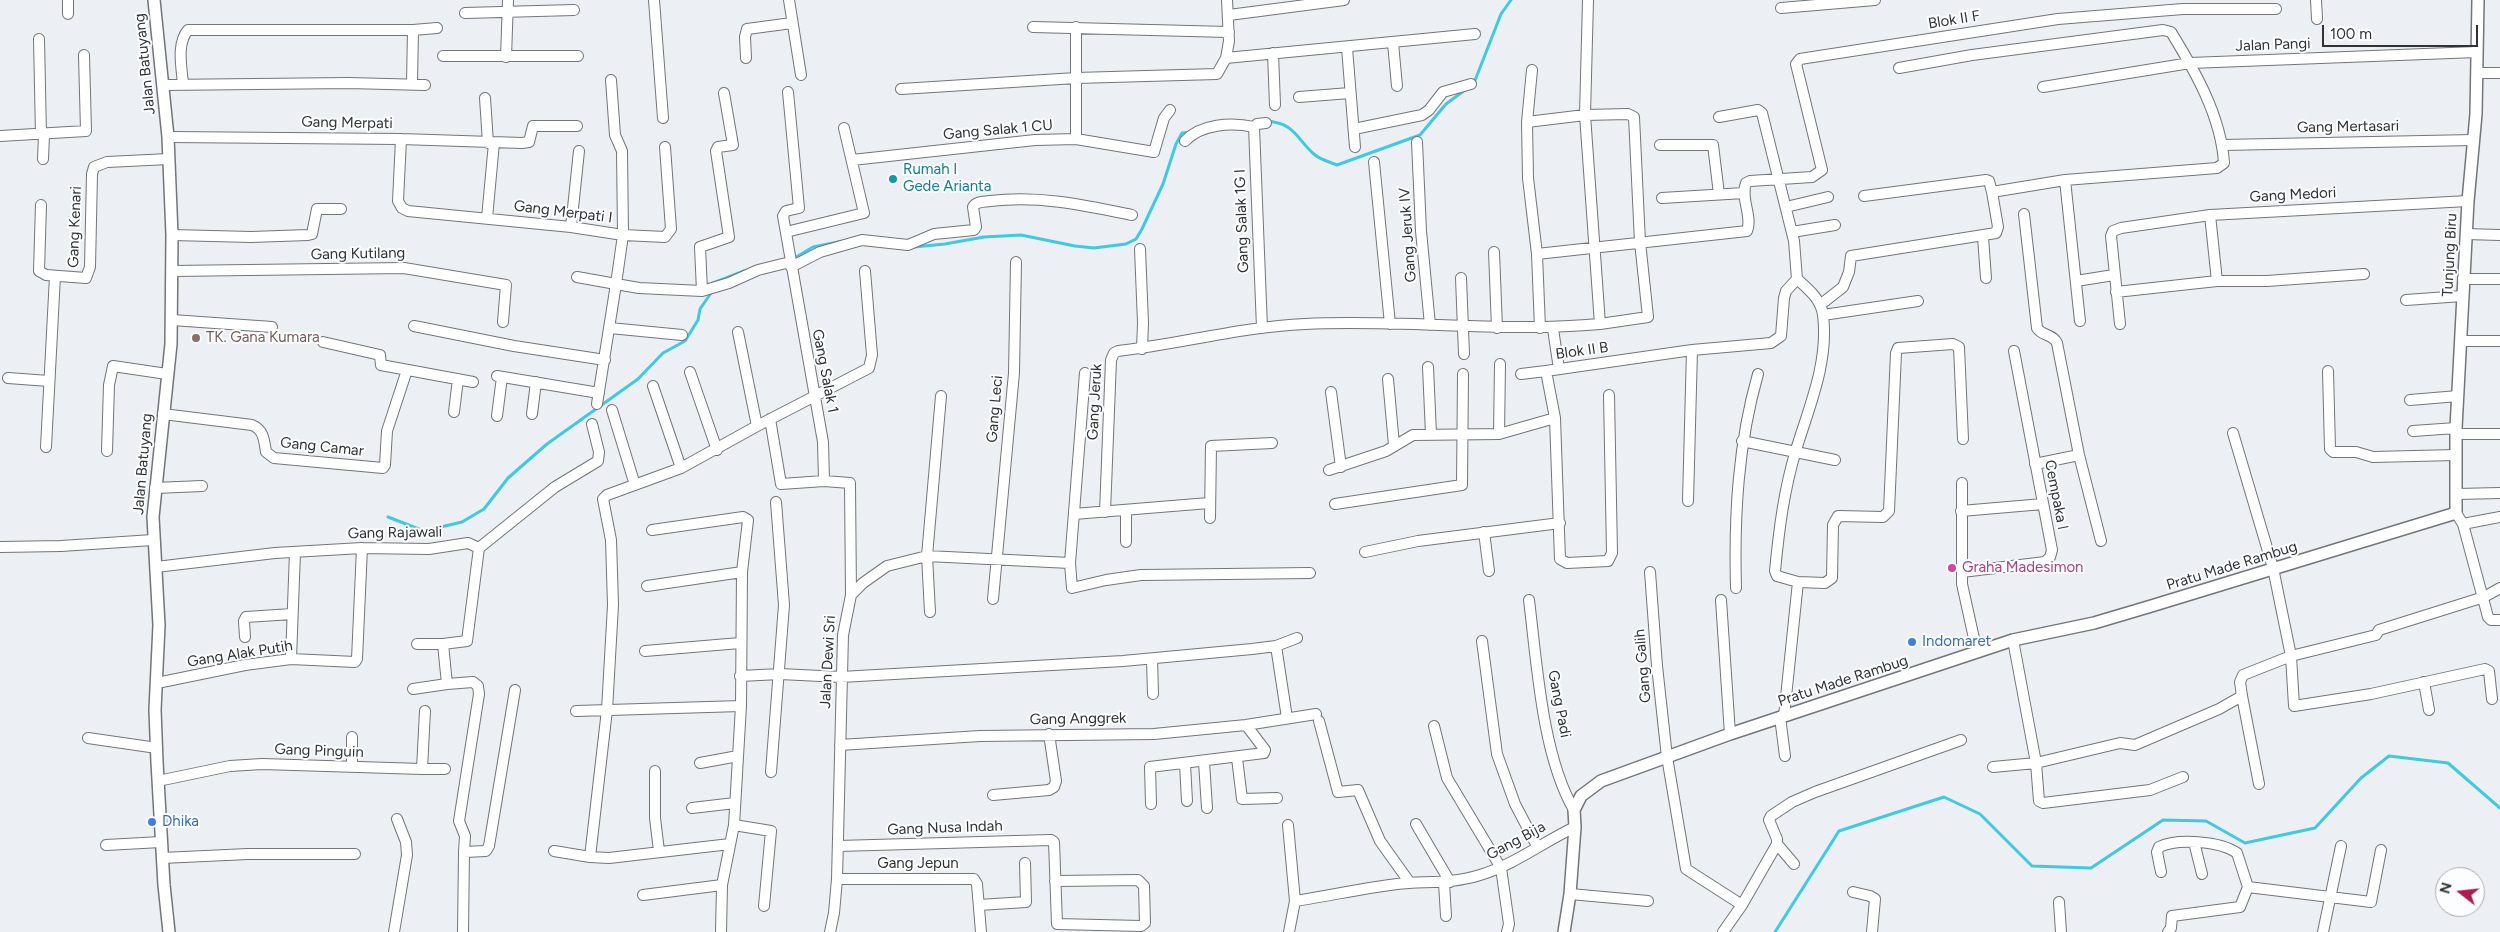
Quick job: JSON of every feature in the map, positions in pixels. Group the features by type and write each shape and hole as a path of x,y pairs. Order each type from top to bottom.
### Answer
{"street":[{"path":"68,0 68,14"},
{"name":"Jalan Batuyang","path":"154,0 168,137 172,235 172,320 155,488 153,540 159,625 157,683 158,781 162,858 169,932"},
{"path":"654,0 663,118"},
{"path":"789,0 801,75"},
{"path":"901,89 1076,78 1217,74 1226,58 1229,32 1227,0"},
{"path":"1229,15 1344,0"},
{"path":"1588,0 1585,115 1600,324"},
{"path":"1781,8 1875,0"},
{"path":"2316,0 2317,19"},
{"name":"Tunjung Biru","path":"2456,512 2456,431 2462,296 2478,73 2478,0"},
{"path":"465,13 508,5 574,10"},
{"path":"506,57 508,5"},
{"name":"Blok II F","path":"1778,179 1812,177 1822,170 1796,64 1800,59 2058,19 2183,9 2276,9"},
{"path":"746,58 745,37 747,29 792,23"},
{"path":"1033,27 1076,27 1147,32 1229,32"},
{"name":"Gang Salak 1 CU","path":"852,160 1035,140 1076,139 1076,27"},
{"path":"183,85 181,49 183,38 188,30 413,30 437,28"},
{"path":"412,83 413,30"},
{"path":"1899,68 1981,54 2163,30 2171,32 2190,63 2207,100 2222,145 2224,163 2217,168 2065,180 1992,192"},
{"path":"1226,58 1347,48 1475,34"},
{"path":"39,39 44,159"},
{"path":"1393,43 1397,86"},
{"path":"1347,48 1355,147"},
{"name":"Jalan Pangi","path":"2043,88 2190,63 2477,52"},
{"path":"1273,53 1275,105"},
{"path":"0,136 86,131 84,55"},
{"path":"443,56 578,56"},
{"path":"1532,70 1527,122 1528,178 1537,254 1540,328"},
{"path":"2478,73 2500,73"},
{"path":"611,80 615,135 622,151 623,235 664,236 671,229 665,147"},
{"path":"164,85 412,83 425,85"},
{"path":"1354,129 1422,115 1429,110 1443,92 1472,84"},
{"name":"Gang Salak 1","path":"788,92 799,208 783,214 823,442 824,481"},
{"path":"702,291 700,247 727,239 730,235 716,150 718,147 733,145 724,93"},
{"path":"1299,97 1350,93"},
{"path":"486,98 491,143 487,218"},
{"path":"1076,139 1154,152 1164,118 1170,110"},
{"path":"1719,117 1760,111 1792,232 1797,279 1813,294 1820,305 1823,315 1823,345 1818,380 1796,451 1780,513 1775,571 1777,576 1798,582 1825,583 1832,578 1833,524 1838,516 1882,516 1887,514 1890,506 1896,353 1898,348 1952,344 1958,347 1964,439"},
{"path":"1527,122 1585,115 1628,114 1634,117 1640,242"},
{"path":"1185,141 1194,132 1219,126 1254,127 1257,124 1266,123"},
{"name":"Gang Merpati","path":"168,137 401,139 526,143 529,142 532,126 577,126"},
{"name":"Gang Salak 1G I","path":"1254,127 1262,328"},
{"path":"786,232 861,214 864,211 844,128"},
{"name":"Gang Merpati I","path":"401,139 399,206 408,211 571,227 623,235 597,404"},
{"name":"Gang Mertasari","path":"2222,145 2474,140"},
{"name":"Gang Jeruk IV","path":"1417,142 1421,231 1430,325"},
{"path":"1660,145 1712,144 1719,194"},
{"path":"571,227 579,151"},
{"name":"Gang Kenari","path":"41,204 39,271 43,275 83,279 88,276 92,174 94,167 107,162 169,159"},
{"path":"1374,162 1390,324"},
{"path":"1537,254 1747,231 1749,225 1744,193 1746,183 1778,179"},
{"path":"2065,180 2080,321"},
{"path":"1820,305 1843,286 1849,272 1851,256 1983,236 1994,234 1998,230 1990,181 1864,196"},
{"path":"1662,198 1744,193"},
{"path":"1786,207 1828,197"},
{"path":"577,277 639,288 702,291 721,286 758,270 791,265 820,252 862,240 908,245 937,233 973,230 976,227 973,206 977,203 1008,199 1050,200 1132,215"},
{"name":"Gang Medori","path":"2114,275 2111,236 2113,231 2120,228 2210,215 2468,201"},
{"name":"Gang Kutilang","path":"172,235 308,236 313,232 317,209 341,209"},
{"path":"2024,214 2037,328 2040,332 2056,340 2079,455 2102,541"},
{"path":"2210,215 2217,281"},
{"path":"1792,232 1835,225"},
{"path":"2466,234 2500,234"},
{"path":"1983,236 1986,278"},
{"name":"Gang Jeruk","path":"1105,512 1112,356 1118,351 1142,349 1196,337 1306,324 1390,324 1553,329 1647,318 1640,242"},
{"path":"1140,249 1143,323 1142,349"},
{"path":"1494,252 1497,328"},
{"name":"Gang Leci","path":"993,598 995,558 1014,374 1016,262"},
{"name":"Gang Kutilang","path":"172,271 419,269 506,285 502,322"},
{"path":"590,857 607,710 613,605 612,549 602,502 607,495 681,468 717,450 770,418 867,371 872,355 866,271"},
{"path":"2116,292 2217,281 2267,281 2364,274"},
{"path":"2076,282 2114,275 2120,324"},
{"path":"46,447 54,276"},
{"path":"1461,278 1464,354"},
{"name":"Blok II B","path":"1610,395 1610,559 1605,562 1564,562 1559,556 1560,523 1556,418 1546,371 1692,350 1778,341 1781,336 1785,295 1797,279"},
{"path":"2464,279 2500,279"},
{"path":"2406,300 2462,296"},
{"path":"1823,315 1918,301"},
{"path":"172,320 272,327"},
{"path":"414,326 514,346 605,360"},
{"path":"610,328 682,335"},
{"path":"1553,329 1559,369"},
{"path":"738,332 757,426"},
{"path":"2461,341 2500,341"},
{"path":"324,342 380,355 381,365 473,382"},
{"path":"1688,501 1692,350"},
{"name":"Cempaka I","path":"1962,572 2045,562 2052,550 2014,350"},
{"path":"1499,434 1500,364"},
{"path":"107,451 109,385 113,366 167,374"},
{"path":"1428,367 1431,434"},
{"name":"Gang Camar","path":"163,414 252,425 259,428 266,452 274,458 380,468 385,465 387,431 407,370"},
{"path":"1521,374 1546,371"},
{"path":"2328,371 2330,449 2333,452 2356,452 2373,457 2456,456"},
{"path":"690,372 717,450"},
{"path":"1085,373 1070,563 1070,584 1075,589 1106,580 1141,575 1310,573"},
{"path":"1335,504 1460,486 1463,478 1463,374"},
{"path":"1736,588 1735,525 1742,441 1758,374"},
{"path":"497,416 499,376 599,393"},
{"path":"8,378 48,381"},
{"path":"1388,378 1394,445"},
{"path":"454,412 458,379"},
{"path":"532,414 536,382"},
{"path":"653,386 681,468"},
{"path":"1331,392 1341,467"},
{"path":"930,612 927,556 942,396"},
{"path":"2410,400 2458,396"},
{"path":"612,410 635,485"},
{"path":"770,418 780,483 824,481"},
{"path":"1329,470 1386,451 1413,435 1464,436 1499,434 1556,418"},
{"path":"417,644 467,641 479,548 555,487 598,461 599,455 592,424"},
{"path":"2412,431 2500,434"},
{"path":"2233,433 2273,568 2291,656 2294,706 2371,694 2486,669 2489,671 2492,699"},
{"path":"1742,441 1834,460"},
{"path":"1210,518 1211,446 1272,442"},
{"path":"2035,464 2079,455"},
{"name":"Jalan Dewi Sri","path":"824,481 850,483 851,595 844,619 837,879 830,932"},
{"path":"1962,483 1963,593 1977,652"},
{"path":"155,488 202,486"},
{"path":"2457,494 2500,493"},
{"path":"771,772 784,605 776,502"},
{"path":"1074,514 1209,504"},
{"path":"1961,512 2043,504"},
{"path":"1126,511 1126,542"},
{"path":"2456,512 2463,524 2484,596 2488,617 2496,620"},
{"name":"Pratu Made Rambug","path":"1574,810 1579,799 1591,786 1622,772 1730,734 2013,640 2094,622 2456,512"},
{"path":"2463,524 2500,517"},
{"path":"652,530 746,518 748,520 742,572 741,706 734,825 722,885 721,932"},
{"path":"1365,552 1418,541 1560,523"},
{"path":"1484,532 1489,571"},
{"path":"0,547 61,546 153,540"},
{"name":"Gang Rajawali","path":"156,567 295,552 362,548 428,549 468,543 479,548"},
{"name":"Gang Alak Putih","path":"157,683 245,665 292,659 352,662 356,660 362,548"},
{"path":"292,659 295,552"},
{"path":"851,595 863,583 887,566 927,556 1070,563"},
{"path":"647,586 742,572"},
{"name":"Gang Galih","path":"1650,572 1657,666 1667,757 1686,869 1742,905"},
{"path":"1784,756 1782,717 1798,582"},
{"path":"2259,784 2242,696 2240,682 2243,675 2291,656 2376,635 2378,630 2484,596 2500,588"},
{"name":"Gang Padi","path":"1529,600 1537,675 1553,756 1561,785 1574,810"},
{"path":"1721,600 1730,734"},
{"path":"245,637 244,622 246,617 292,614"},
{"path":"740,676 780,674 841,677 1152,658 1276,646 1297,638"},
{"path":"2013,640 2036,763 2037,798 2043,803 2150,790 2183,776"},
{"path":"1482,642 1497,754 1515,804 1537,846"},
{"path":"645,652 740,643"},
{"path":"442,644 447,684"},
{"path":"1276,646 1287,718"},
{"path":"1152,658 1153,694"},
{"path":"412,689 476,682 479,689 459,821 465,836 463,932"},
{"path":"2424,682 2429,710"},
{"path":"464,852 486,851 489,846 515,690"},
{"path":"1993,767 2036,763 2120,743 2135,745 2219,709 2242,696"},
{"path":"576,710 741,706"},
{"path":"422,769 425,711"},
{"name":"Gang Anggrek","path":"840,745 1049,734 1154,734 1246,725 1287,718 1318,717 1338,792 1358,790 1380,841 1410,883"},
{"path":"1151,804 1150,767 1263,754 1265,751 1246,725"},
{"path":"1434,726 1447,778 1501,868 1508,924 1507,932"},
{"path":"993,794 1049,790 1054,788 1056,781 1049,734"},
{"path":"352,737 352,767"},
{"path":"88,738 157,748"},
{"path":"1794,864 1777,844 1769,819 1792,802 1815,792 1961,740"},
{"path":"700,763 738,756"},
{"path":"1236,758 1242,799 1277,798"},
{"path":"1204,762 1207,808"},
{"name":"Gang Pinguin","path":"158,781 230,766 262,764 445,769"},
{"path":"1184,764 1187,801"},
{"path":"655,771 655,818 659,851"},
{"path":"692,808 735,802"},
{"path":"1564,932 1570,894 1575,827 1574,810"},
{"path":"394,932 408,855 406,842 396,819"},
{"path":"1416,824 1447,882 1446,916"},
{"path":"734,825 771,830 764,906"},
{"path":"1288,825 1295,900 1289,932"},
{"name":"Gang Bija","path":"1295,900 1410,883 1447,882 1478,876 1501,868 1537,846 1575,827"},
{"name":"Gang Nusa Indah","path":"838,846 1052,840 1055,881"},
{"path":"106,845 161,842"},
{"path":"2161,872 2157,852 2159,847 2171,843 2194,842 2212,844 2236,852 2248,887 2240,907 2172,916 2171,928 2168,932"},
{"path":"2194,842 2202,874"},
{"path":"554,851 609,858 730,844"},
{"path":"1723,932 1742,905 1777,844"},
{"path":"2323,932 2341,846"},
{"path":"2248,887 2371,902 2382,850"},
{"path":"162,858 248,854 355,854"},
{"path":"979,905 1026,902 1024,863"},
{"name":"Gang Jepun","path":"837,879 974,879 977,883 980,932"},
{"path":"1138,880 1144,886 1145,923 1141,926 1057,924 1055,881 1138,880"},
{"path":"643,895 722,885"},
{"path":"1853,892 1870,896 1875,900 1872,932"},
{"path":"1570,894 1648,901"},
{"path":"2059,902 2061,932"}],"waterway":[{"path":"1474,83 1501,14 1511,0"},
{"path":"1266,121 1276,122 1290,128 1315,155 1337,165 1420,135 1446,104 1465,90"},
{"path":"914,247 984,237 1021,235 1094,248 1126,244 1136,239 1142,229 1163,184 1176,144 1182,133 1192,132"},
{"path":"793,259 813,247 848,240"},
{"path":"713,283 744,271"},
{"path":"388,517 424,531 462,522 484,509 508,478 547,444 638,379 663,353 685,341 698,320 700,309 711,293"},
{"path":"1775,932 1839,831 1944,797 1980,814 2032,866 2091,868 2163,820 2206,821 2245,843 2315,828 2361,778 2389,756 2448,763 2500,808"}],"place":[{"name":"Rumah I Gede Arianta","path":"893,179"},
{"name":"TK. Gana Kumara","path":"196,338"},
{"name":"Graha Madesimon","path":"1952,568"},
{"name":"Indomaret","path":"1912,642"},
{"name":"Dhika","path":"152,822"}]}
